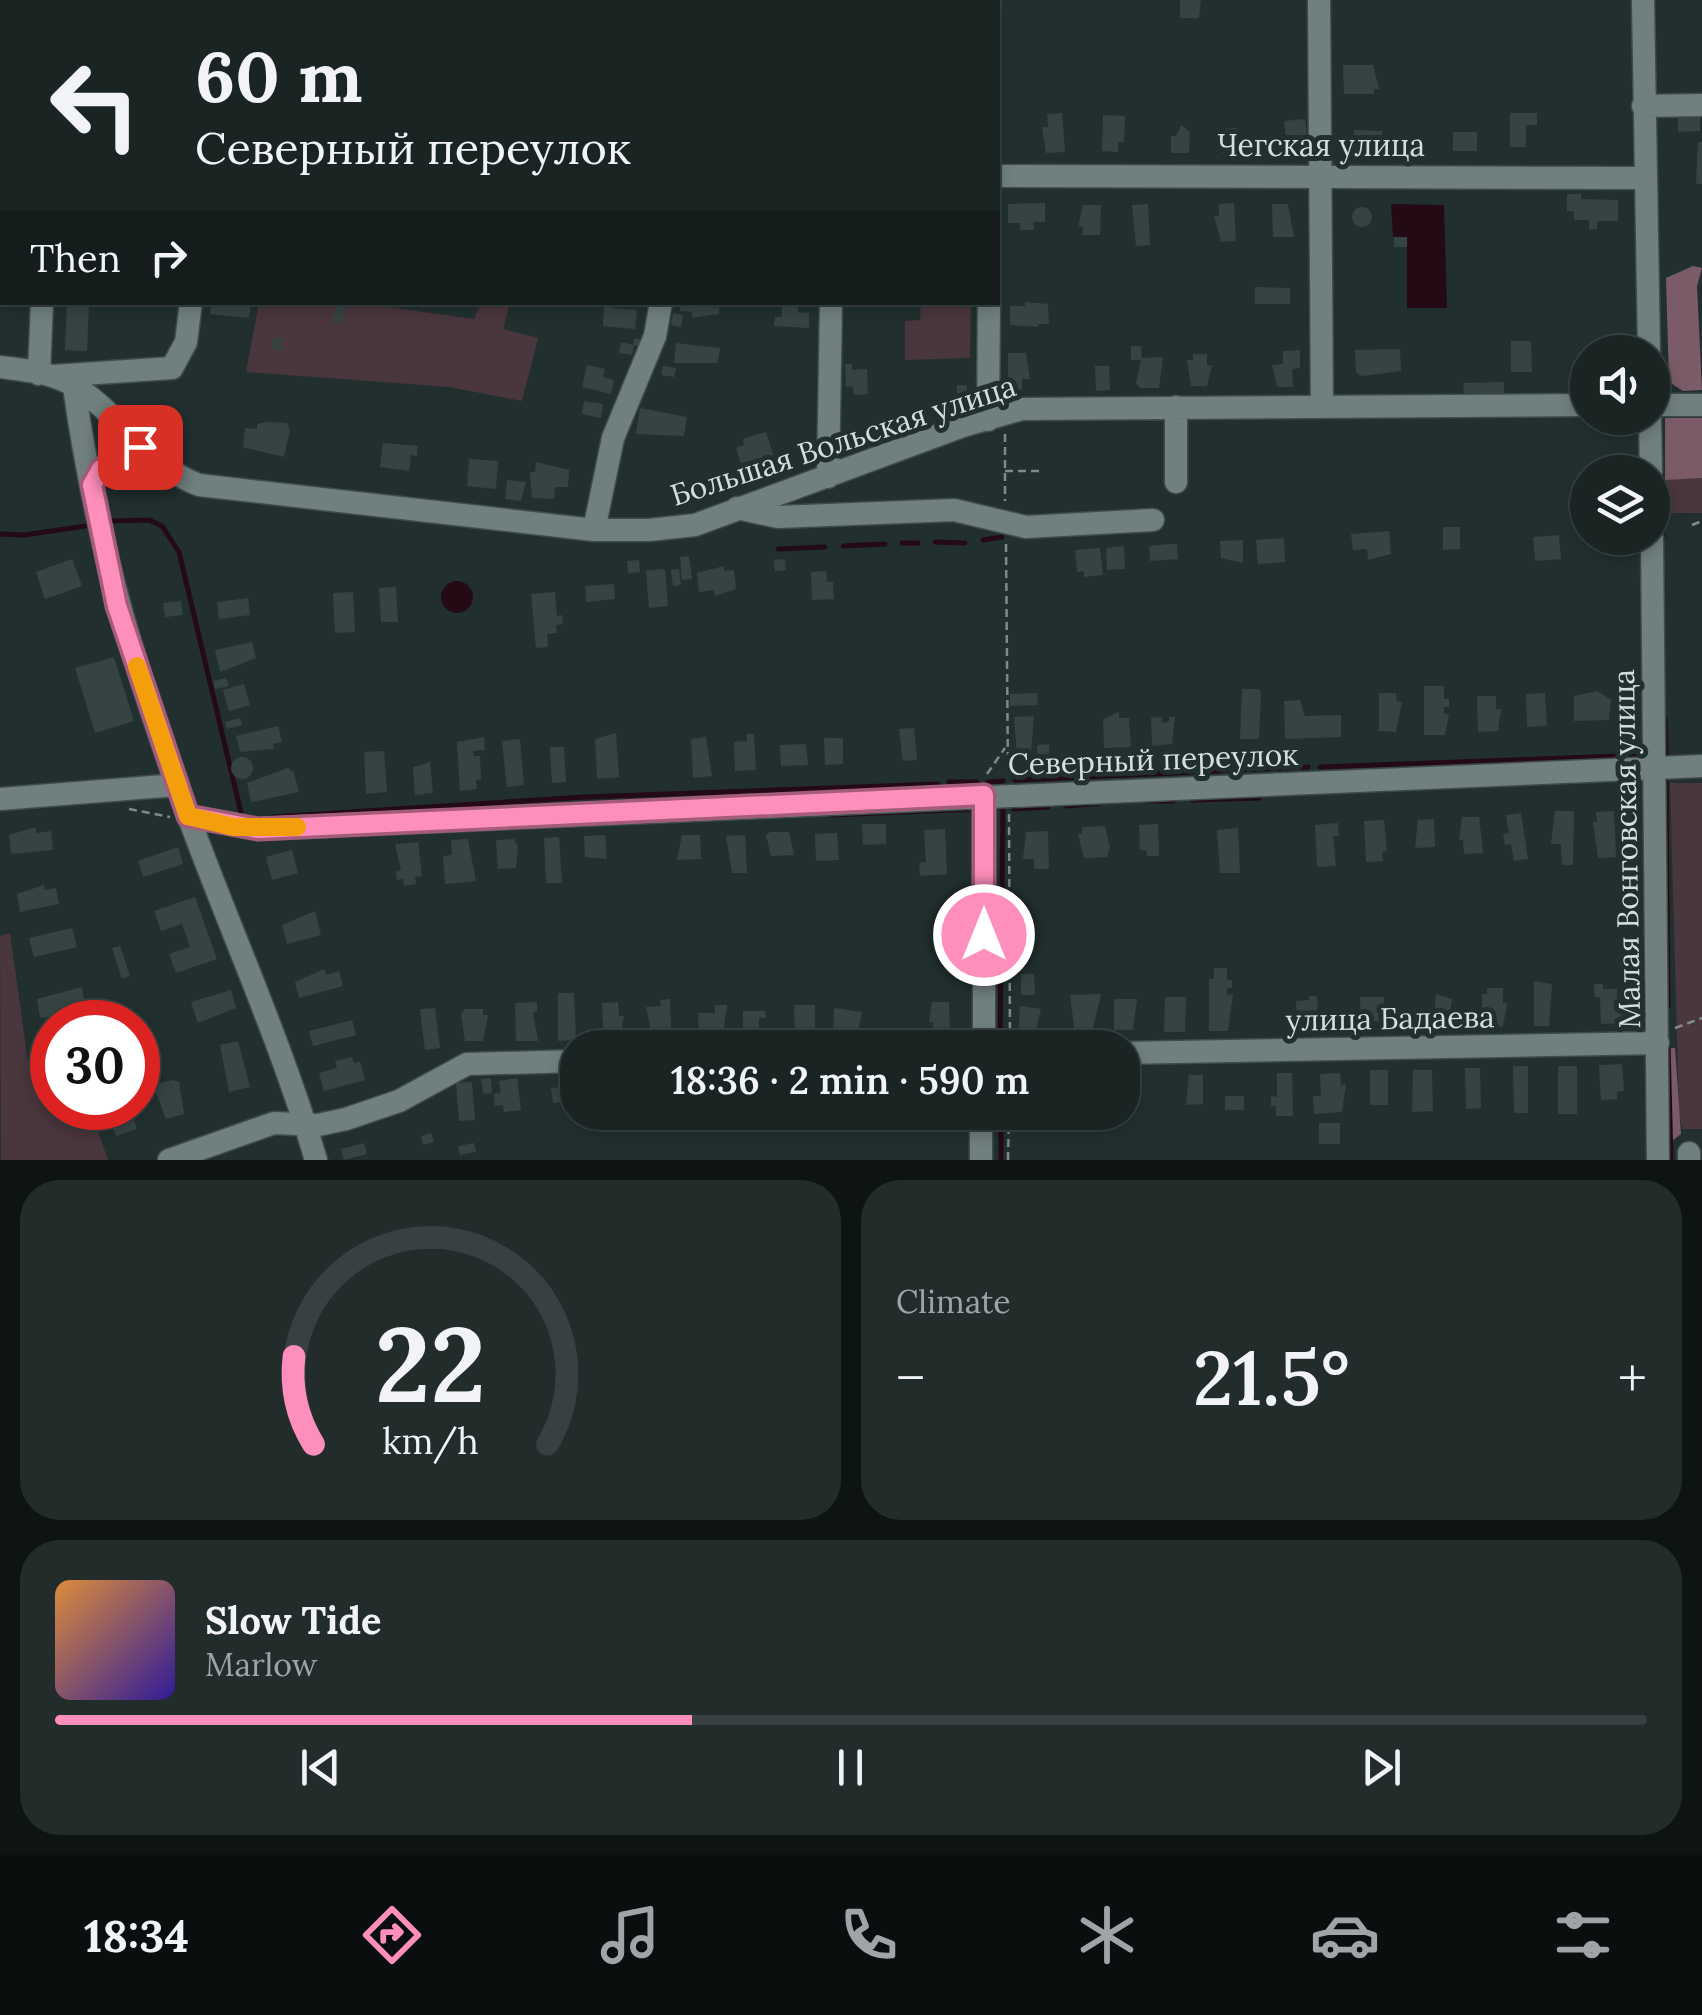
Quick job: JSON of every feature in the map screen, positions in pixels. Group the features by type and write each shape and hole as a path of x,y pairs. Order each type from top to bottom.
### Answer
{"street":[{"path":"1318,0 1322,408"},
{"path":"1643,0 1649,335"},
{"path":"1644,106 1702,106"},
{"name":"Чегская улица","path":"1000,176 1645,178"},
{"path":"43,305 55,378 92,485 117,606 188,816 316,1160"},
{"path":"0,367 55,378 172,368 186,342 191,305"},
{"path":"594,530 612,438 655,336 660,305"},
{"path":"828,477 831,305"},
{"path":"989,305 997,418"},
{"name":"Большая Вольская улица","path":"55,378 181,479 198,485 594,530 695,525 997,418 1044,408 1570,405"},
{"path":"1670,405 1702,405"},
{"path":"1176,407 1176,482"},
{"path":"92,485 101,469 140,447"},
{"path":"737,508 778,517 954,510 1006,524 1153,520"},
{"name":"Малая Вонговская улица","path":"1652,555 1654,766 1664,1036 1658,1160"},
{"name":"Северный переулок","path":"188,816 258,829 1702,766"},
{"path":"0,799 177,784"},
{"path":"984,795 984,1030"},
{"name":"улица Бадаева","path":"1140,1052 1664,1036"},
{"path":"169,1160 274,1123 327,1124 400,1101 467,1064 560,1061"},
{"path":"981,1130 981,1160"}],"path":[{"path":"997,418 1005,471 1010,1030"},
{"path":"1005,471 1038,471"},
{"path":"1692,526 1702,521"},
{"path":"984,795 984,778 1007,745"},
{"path":"125,808 188,816"},
{"path":"1006,859 1014,855"},
{"path":"1664,1036 1702,1018"},
{"path":"1008,1160 1009,1130"}],"shaded area":[{"path":"1391,204 1444,205 1447,308 1407,308 1407,237 1393,237"},
{"path":"1693,266 1702,268 1697,286 1702,390 1683,391 1670,383 1666,278"},
{"path":"259,305 373,305 474,319 480,305 509,305 503,329 538,338 522,401 449,387 246,372"},
{"path":"921,305 971,305 970,358 905,360 905,321 920,320"},
{"path":"1670,418 1702,418 1702,513 1670,513 1670,455 1665,455"},
{"path":"1670,418 1702,418 1702,478 1670,480 1670,455 1665,455"},
{"path":"457,581 468,586 473,597 468,608 457,613 446,608 441,597 446,586"},
{"path":"1670,783 1702,783 1702,1129 1682,1129 1679,1110"},
{"path":"10,933 30,1062 30,1130 98,1130 108,1160 1,1160 0,936"},
{"path":"1665,1048 1675,1048 1681,1134 1672,1141 1661,1136"}],"building":[{"path":"1180,0 1201,0 1199,18 1180,18"},
{"path":"1343,65 1373,65 1379,89 1374,89 1374,94 1344,94"},
{"path":"1062,113 1065,152 1046,153 1042,127 1048,127 1047,114"},
{"path":"1510,113 1537,113 1537,125 1526,125 1526,147 1510,147"},
{"path":"1103,115 1125,116 1124,142 1118,142 1118,152 1102,151"},
{"path":"1700,117 1700,131 1678,132 1678,118"},
{"path":"1305,119 1307,136 1286,138 1284,121"},
{"path":"1181,125 1190,132 1189,153 1171,153 1171,136 1176,136"},
{"path":"1237,128 1241,153 1222,153 1222,129"},
{"path":"1354,130 1382,131 1382,152 1340,152 1341,136 1354,137"},
{"path":"1453,132 1477,132 1477,151 1453,151"},
{"path":"1698,142 1702,142 1702,184 1696,184"},
{"path":"1567,194 1581,194 1581,199 1618,200 1618,221 1597,221 1597,229 1589,229 1589,220 1574,220 1574,211 1567,211"},
{"path":"1045,203 1045,222 1033,222 1034,230 1020,230 1020,223 1008,223 1008,204"},
{"path":"1234,203 1236,241 1221,242 1214,216 1219,216 1219,204"},
{"path":"1148,204 1150,245 1136,246 1132,205"},
{"path":"1272,204 1288,204 1294,237 1273,237"},
{"path":"1083,205 1101,205 1100,235 1082,235 1083,227 1078,227"},
{"path":"1362,207 1372,217 1362,227 1352,217"},
{"path":"1394,237 1407,237 1407,247 1394,247"},
{"path":"1255,287 1290,288 1290,304 1255,304"},
{"path":"1025,302 1048,304 1049,324 1010,325 1010,306 1025,306"},
{"path":"67,305 89,305 87,351 65,350"},
{"path":"211,305 251,305 249,318 210,314"},
{"path":"336,305 345,305 342,324 333,322"},
{"path":"604,305 637,310 635,329 603,326"},
{"path":"680,305 719,305 719,314 692,318 692,312 680,311"},
{"path":"782,305 798,306 798,312 809,313 809,328 774,326 775,317 782,317"},
{"path":"673,313 683,315 681,327 671,325"},
{"path":"273,337 282,338 281,351 272,350"},
{"path":"634,338 644,340 643,347 634,345 632,355 619,353 621,342 633,345"},
{"path":"1511,341 1531,341 1532,372 1511,372"},
{"path":"676,343 720,348 718,363 674,363"},
{"path":"1131,346 1141,346 1142,358 1163,357 1159,388 1140,388 1136,383 1141,360 1131,360"},
{"path":"1400,349 1401,371 1361,376 1356,372 1355,350"},
{"path":"1300,350 1300,368 1292,369 1293,387 1277,387 1272,365 1283,364 1283,351"},
{"path":"1008,353 1026,353 1030,379 1022,379 1022,390 1008,390"},
{"path":"1193,354 1207,354 1207,365 1212,365 1207,386 1191,386 1187,360 1193,360"},
{"path":"845,364 852,364 852,370 867,369 868,394 854,395 853,386 846,387"},
{"path":"587,365 605,369 603,377 614,380 611,394 582,387"},
{"path":"663,366 676,368 674,377 661,375"},
{"path":"1095,366 1109,366 1110,390 1096,391"},
{"path":"1504,382 1504,393 1464,394 1463,383"},
{"path":"957,385 967,385 967,401 957,401"},
{"path":"584,401 603,404 601,418 582,414"},
{"path":"640,408 687,417 684,436 636,434"},
{"path":"287,423 290,430 284,457 243,447 245,428 257,429 257,424"},
{"path":"766,432 775,460 751,467 749,461 741,463 736,448 744,445 743,439"},
{"path":"383,443 418,446 417,456 411,455 409,471 380,467"},
{"path":"469,459 498,461 496,489 467,486"},
{"path":"536,462 569,470 568,487 555,487 554,499 532,498 530,472 535,472"},
{"path":"507,480 526,482 521,501 505,499"},
{"path":"1443,527 1460,527 1460,549 1443,550"},
{"path":"1389,531 1391,554 1368,560 1367,549 1353,550 1351,534"},
{"path":"1559,535 1561,559 1535,561 1533,537"},
{"path":"1284,538 1285,562 1258,564 1256,540"},
{"path":"1243,540 1243,563 1221,558 1220,541"},
{"path":"1177,544 1178,559 1150,561 1149,546"},
{"path":"1124,546 1125,569 1107,570 1106,548"},
{"path":"1100,548 1103,575 1084,577 1084,571 1077,572 1075,550"},
{"path":"689,556 692,579 682,580 680,557"},
{"path":"72,559 82,586 45,599 36,572"},
{"path":"785,559 786,570 775,571 774,560"},
{"path":"639,560 640,572 628,573 627,561"},
{"path":"724,566 724,571 734,570 736,589 715,596 714,590 699,592 697,573"},
{"path":"665,569 668,606 649,608 646,571"},
{"path":"679,569 681,585 673,586 671,570"},
{"path":"826,571 827,582 833,582 834,599 812,600 811,572"},
{"path":"614,584 615,599 586,602 585,586"},
{"path":"396,587 398,622 381,622 379,588"},
{"path":"353,592 355,632 335,633 333,593"},
{"path":"555,592 557,616 562,615 563,624 556,625 557,633 547,634 548,647 536,648 531,594"},
{"path":"248,598 250,615 219,619 217,602"},
{"path":"181,601 183,615 165,617 163,603"},
{"path":"252,642 256,658 220,672 215,650"},
{"path":"114,657 134,721 95,733 75,668"},
{"path":"226,678 229,686 215,689 213,681"},
{"path":"244,684 250,705 229,711 223,690"},
{"path":"1424,686 1444,686 1444,699 1449,699 1449,707 1444,707 1444,714 1449,714 1445,735 1424,735"},
{"path":"1242,689 1259,689 1261,693 1259,739 1240,739"},
{"path":"1597,691 1611,700 1609,720 1574,721 1574,696"},
{"path":"1037,693 1038,705 1010,706 1010,694"},
{"path":"1379,693 1396,693 1397,701 1402,702 1396,732 1379,731"},
{"path":"1545,693 1547,726 1527,727 1526,694"},
{"path":"1477,696 1496,696 1496,709 1501,709 1498,731 1478,732"},
{"path":"1300,700 1305,716 1341,715 1341,737 1285,739 1284,701"},
{"path":"1119,712 1119,718 1129,718 1131,747 1104,748 1103,719"},
{"path":"1034,716 1031,753 1017,754 1014,717"},
{"path":"1162,717 1162,723 1175,717 1172,744 1152,746 1151,718"},
{"path":"240,718 242,725 227,729 225,722"},
{"path":"278,726 282,742 273,744 274,749 240,752 236,736"},
{"path":"914,728 917,760 903,761 899,729"},
{"path":"616,733 619,777 597,779 595,739"},
{"path":"747,734 754,734 756,770 735,771 734,742 747,741"},
{"path":"484,737 485,750 473,751 474,756 480,756 481,779 476,780 477,789 460,791 457,742"},
{"path":"706,737 712,776 693,778 691,739"},
{"path":"824,738 843,738 843,764 825,765"},
{"path":"520,739 524,785 507,787 502,741"},
{"path":"806,744 808,765 781,766 780,745"},
{"path":"1049,744 1049,759 1038,760 1037,745"},
{"path":"550,747 564,747 566,782 552,783"},
{"path":"384,751 387,792 366,794 364,752"},
{"path":"242,757 253,768 242,779 231,768"},
{"path":"430,762 433,793 415,795 413,767"},
{"path":"288,768 294,773 299,792 251,802 247,783"},
{"path":"1555,811 1574,811 1573,865 1562,865 1561,844 1551,844"},
{"path":"1614,811 1616,857 1598,858 1593,822 1597,822 1596,812"},
{"path":"1521,813 1528,859 1514,861 1511,844 1505,845 1503,834 1509,833 1506,815"},
{"path":"1462,817 1479,817 1483,853 1464,854 1463,840 1459,840"},
{"path":"1434,819 1435,847 1415,848 1418,820"},
{"path":"1384,820 1387,851 1382,852 1383,861 1366,862 1364,821"},
{"path":"1338,823 1339,836 1333,836 1336,866 1317,867 1315,825"},
{"path":"862,824 886,824 886,844 863,845"},
{"path":"1158,824 1159,856 1147,856 1146,850 1140,850 1139,825"},
{"path":"1105,826 1110,848 1107,857 1084,858 1078,834 1082,834 1082,827"},
{"path":"36,827 36,833 51,831 53,850 11,854 9,835"},
{"path":"1238,828 1240,873 1220,873 1217,830"},
{"path":"945,829 947,874 920,876 919,863 926,862 924,830"},
{"path":"1048,831 1049,869 1034,869 1034,859 1023,859 1026,832"},
{"path":"789,832 794,855 771,856 766,835"},
{"path":"837,833 839,860 816,861 815,834"},
{"path":"605,835 607,859 585,857 584,836"},
{"path":"682,835 700,835 701,859 677,860"},
{"path":"745,835 747,873 732,873 726,836"},
{"path":"559,837 562,883 546,883 544,838"},
{"path":"468,839 476,881 445,884 443,856 452,855 451,840"},
{"path":"514,839 518,847 516,868 498,869 496,840"},
{"path":"418,842 422,876 415,877 416,884 404,886 403,879 397,880 396,871 401,870 395,844"},
{"path":"178,847 183,864 143,877 138,861"},
{"path":"292,850 298,873 272,880 266,857"},
{"path":"44,885 45,890 56,888 59,904 20,912 17,894"},
{"path":"195,897 217,959 176,973 169,954 190,947 182,924 161,931 154,911"},
{"path":"315,911 321,935 287,944 282,925"},
{"path":"72,928 77,947 34,957 29,938"},
{"path":"120,946 130,976 122,979 112,948"},
{"path":"1214,968 1227,968 1227,980 1232,980 1232,988 1227,988 1227,995 1233,994 1228,1031 1209,1031 1209,979 1214,979"},
{"path":"324,969 326,975 339,971 343,986 299,998 295,982"},
{"path":"1021,974 1034,974 1035,995 1021,995"},
{"path":"1534,981 1552,984 1549,1026 1534,1026"},
{"path":"1594,984 1617,989 1617,1001 1628,1002 1623,1023 1601,1024 1600,997 1595,997"},
{"path":"82,987 84,1000 37,1000"},
{"path":"1487,988 1503,988 1503,1003 1507,1003 1503,1027 1482,1026 1482,994 1487,994"},
{"path":"231,990 236,1008 198,1023 191,1002"},
{"path":"558,993 574,993 576,1030 560,1030 558,1041"},
{"path":"1101,994 1093,1030 1074,1030 1070,995"},
{"path":"1436,994 1452,999 1448,1027 1433,1027"},
{"path":"1309,996 1316,996 1318,1002 1314,1031 1297,1031 1296,1001 1309,1000"},
{"path":"1165,997 1186,997 1185,1032 1164,1032"},
{"path":"1360,997 1384,997 1384,1021 1361,1021"},
{"path":"670,999 671,1030 651,1030 646,1007 661,1006 660,1000"},
{"path":"1114,999 1137,999 1133,1030 1114,1030"},
{"path":"537,1002 537,1011 533,1012 538,1041 516,1041 515,1003"},
{"path":"618,1002 619,1016 624,1016 622,1030 603,1030 602,1003"},
{"path":"932,1002 949,1002 950,1030 933,1030 933,1022 929,1022"},
{"path":"715,1005 727,1005 724,1030 699,1030 698,1013 715,1013"},
{"path":"794,1005 815,1005 815,1030 795,1030"},
{"path":"1020,1006 1041,1009 1036,1030 1018,1030"},
{"path":"435,1008 440,1048 425,1050 420,1009"},
{"path":"834,1008 862,1012 858,1030 833,1030"},
{"path":"465,1009 483,1009 483,1015 488,1015 483,1041 465,1041 461,1014"},
{"path":"743,1011 765,1011 766,1018 759,1018 759,1030 743,1030"},
{"path":"352,1020 356,1035 313,1046 309,1031"},
{"path":"238,1041 250,1087 229,1092 220,1045"},
{"path":"352,1057 354,1063 360,1062 365,1080 324,1091 319,1073 337,1068 335,1061"},
{"path":"1622,1064 1624,1091 1617,1092 1617,1099 1601,1100 1599,1065"},
{"path":"1513,1066 1528,1066 1528,1113 1514,1113"},
{"path":"1558,1066 1577,1066 1577,1114 1558,1114"},
{"path":"1465,1068 1480,1068 1481,1108 1466,1109"},
{"path":"1370,1070 1388,1070 1388,1105 1370,1105"},
{"path":"1413,1070 1432,1070 1433,1111 1412,1112"},
{"path":"1277,1073 1292,1073 1293,1116 1276,1116 1276,1106 1271,1106 1271,1096 1277,1097"},
{"path":"1340,1073 1341,1085 1346,1084 1342,1112 1314,1114 1313,1096 1321,1096 1320,1074"},
{"path":"1189,1075 1203,1075 1203,1104 1186,1105"},
{"path":"491,1078 492,1093 483,1094 481,1079"},
{"path":"517,1078 521,1110 504,1112 503,1105 495,1106 494,1094 501,1093 499,1081"},
{"path":"179,1082 184,1114 166,1119 160,1103 160,1083"},
{"path":"472,1082 475,1120 459,1121 456,1083"},
{"path":"560,1087 560,1102 553,1103 551,1088"},
{"path":"1225,1096 1244,1096 1244,1110 1225,1110"},
{"path":"1319,1123 1340,1123 1340,1144 1319,1144"},
{"path":"431,1133 434,1142 423,1145 421,1136"},
{"path":"364,1143 367,1154 344,1160 341,1149"},
{"path":"474,1143 476,1152 460,1155 458,1146"}],"waterway":[{"path":"110,521 149,520 162,526 179,552 242,817"},
{"path":"0,534 24,535 86,526"},
{"path":"983,540 1002,537"},
{"path":"935,542 965,543"},
{"path":"902,543 918,543"},
{"path":"843,546 885,544"},
{"path":"778,549 825,547"},
{"path":"1665,719 1666,756"},
{"path":"1320,767 1648,755"},
{"path":"1015,780 1308,767"},
{"path":"988,782 1003,781"},
{"path":"1666,781 1668,1007"},
{"path":"949,782 977,782"},
{"path":"272,817 584,797 938,784"},
{"path":"1192,800 1259,798"},
{"path":"1146,801 1173,801"},
{"path":"1066,806 1100,803"},
{"path":"1014,809 1048,807"},
{"path":"830,815 977,809"},
{"path":"1000,1030 1003,809"},
{"path":"1668,1043 1671,1160"},
{"path":"1001,1130 1001,1160"}],"slow traffic":[{"path":"137,666 188,816 234,827 297,827"}],"route":[{"path":"140,447 101,469 92,485 117,606 188,816 258,829 984,795 984,935"}]}
